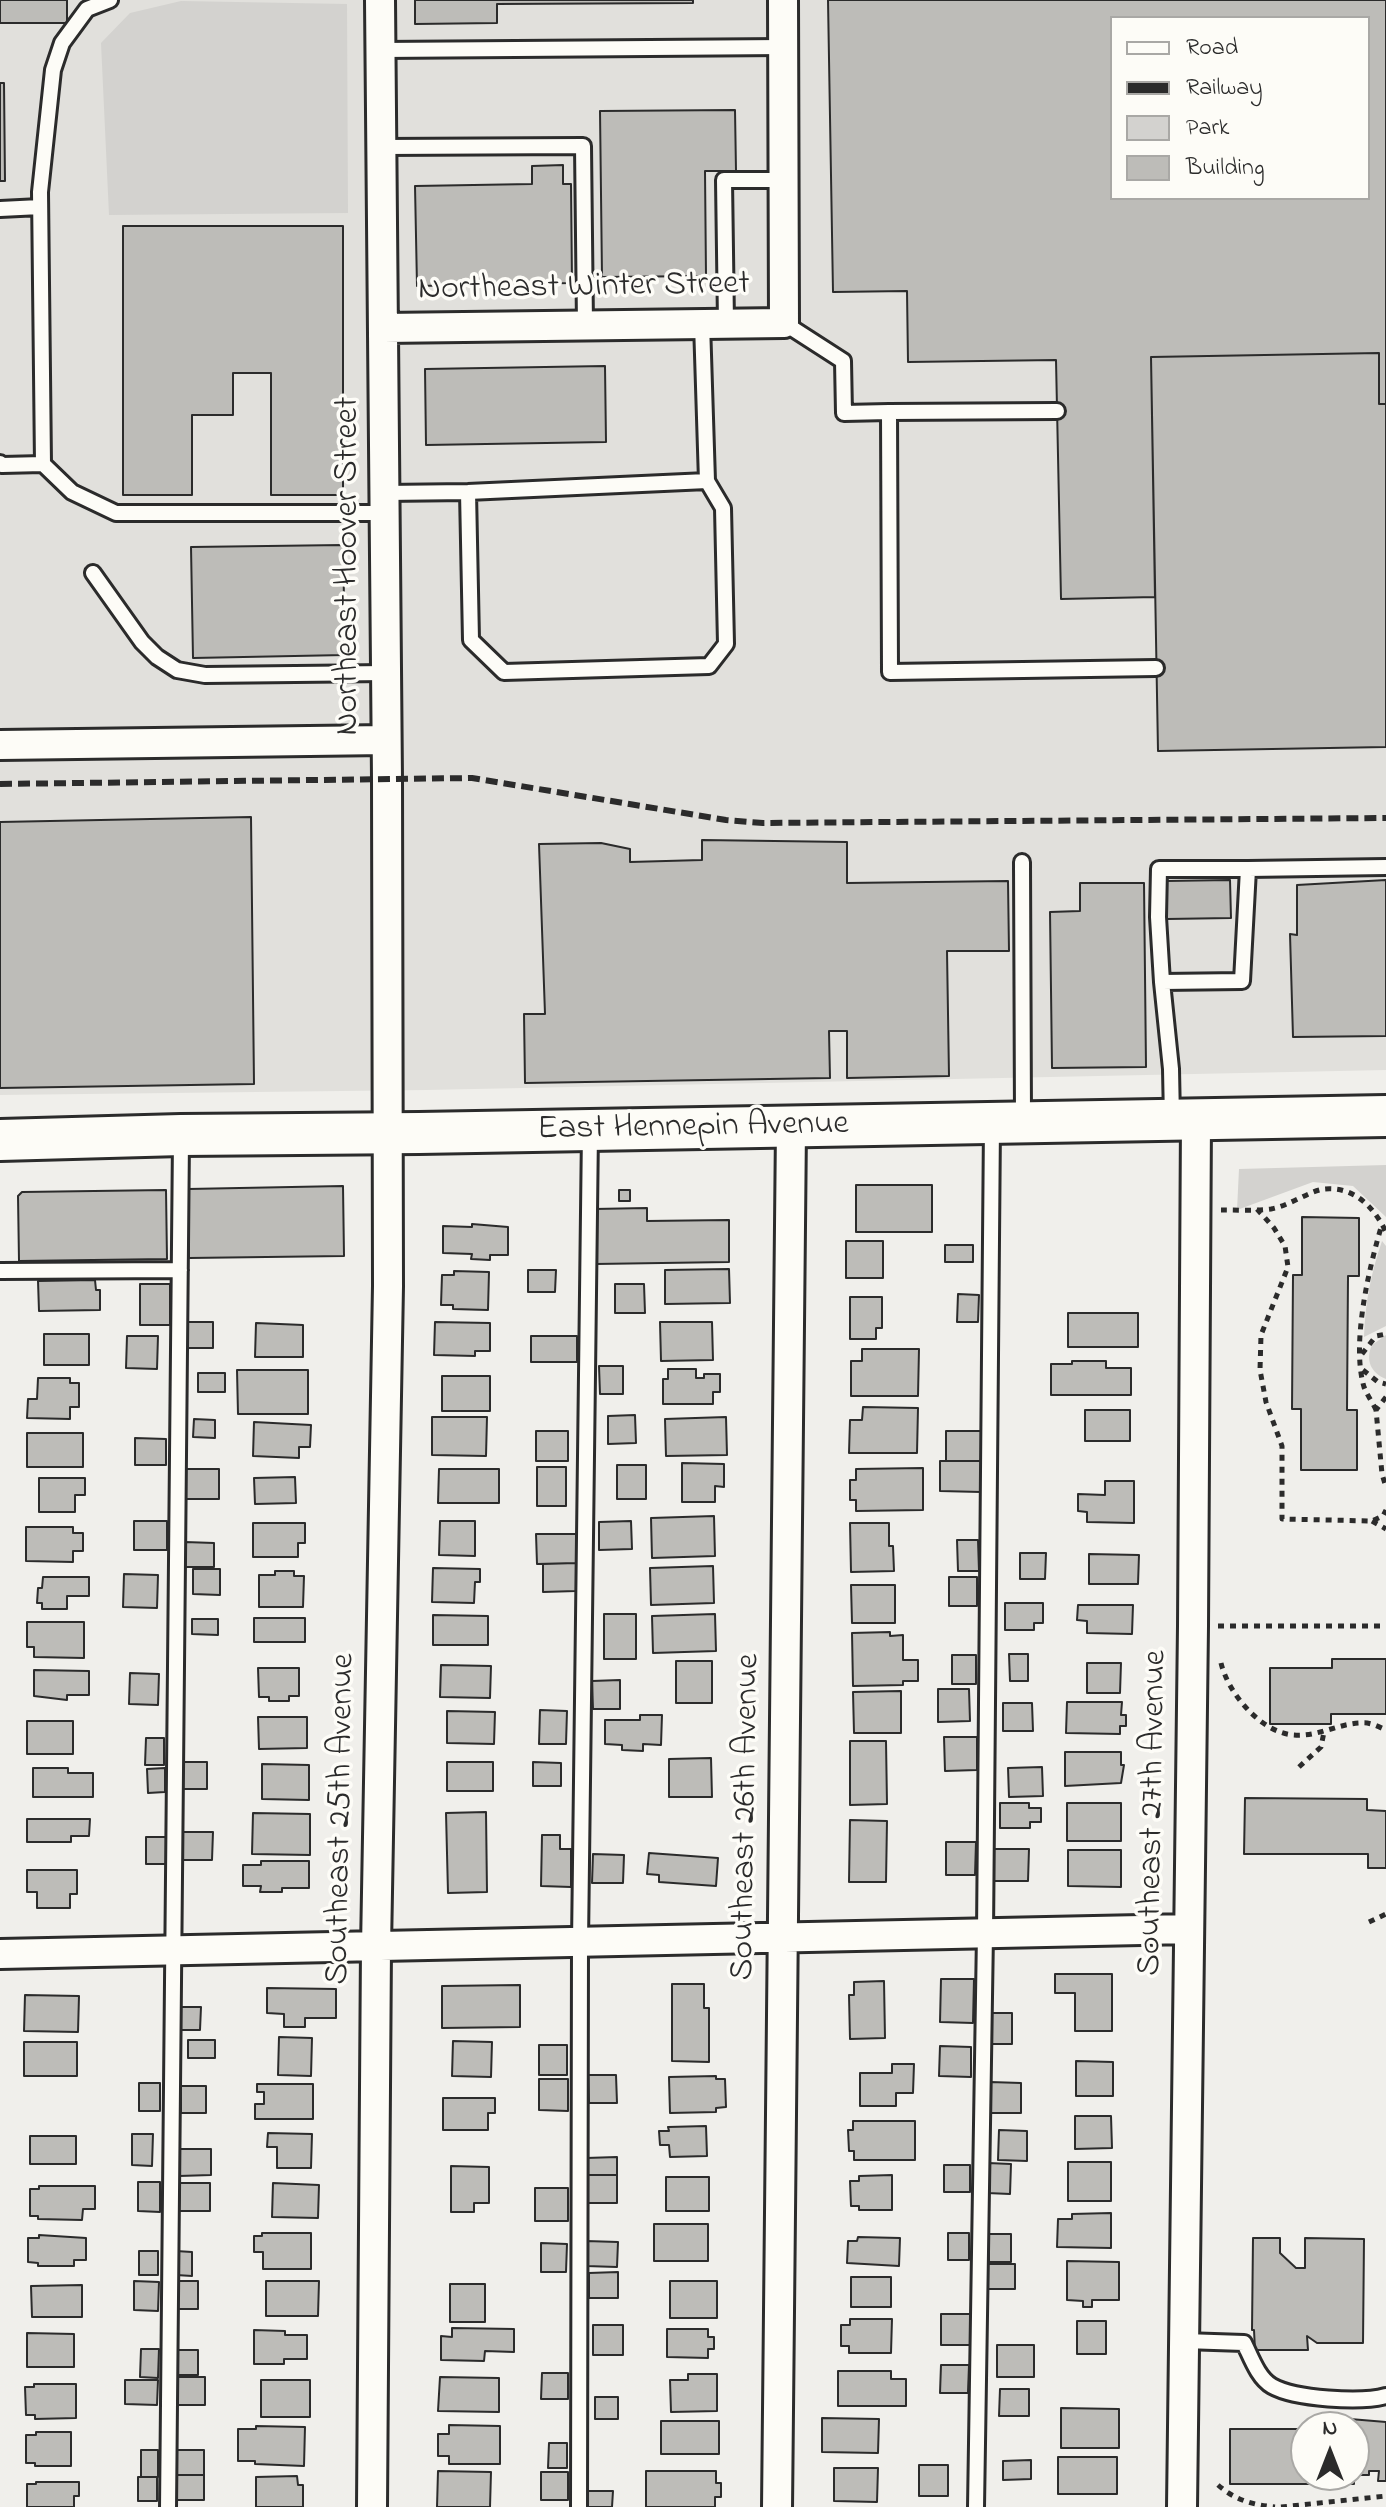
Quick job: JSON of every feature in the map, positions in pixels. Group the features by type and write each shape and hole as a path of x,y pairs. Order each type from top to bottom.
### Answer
{"main road":[{"name":"East Hennepin Avenue","path":"0,1140 1386,1116"}],"street":[{"name":"Northeast Hoover Street","path":"380,0 388,1132"},
{"path":"783,0 784,323"},
{"name":"Northeast Winter Street","path":"384,328 784,323"},
{"path":"0,745 386,740"},
{"name":"Southeast 27th Avenue","path":"1182,2507 1189,1929 1206,1626 1196,1210 1184,1120"},
{"name":"Southeast 26th Avenue","path":"777,2507 791,1127"},
{"name":"Southeast 25th Avenue","path":"372,2507 376,1947 388,1132"},
{"path":"0,1954 172,1953 1189,1929"}],"lane":[{"path":"110,0 87,9 62,43 53,70 40,207 43,464 72,492 116,513 385,503 468,492 707,481"},
{"path":"381,50 784,47"},
{"path":"382,147 583,146 585,325"},
{"path":"468,492 471,640 504,672 709,666 726,644 723,508 707,481 724,180 784,180"},
{"path":"0,209 40,207"},
{"path":"784,323 843,361 844,413 1057,411"},
{"path":"889,412 890,672 1156,668"},
{"path":"0,463 43,464"},
{"path":"93,573 142,642 177,670 205,675 386,673"},
{"path":"976,2507 985,1933 1008,1123 1022,862"},
{"path":"1184,1120 1171,1069 1162,982 1159,869 1386,867"},
{"path":"1162,982 1242,981 1248,869"},
{"path":"579,2507 580,1943 590,1131"},
{"path":"168,2507 181,1135"},
{"path":"0,1271 180,1270"},
{"path":"1184,2341 1244,2343 1255,2367 1271,2385 1317,2398 1386,2396"}],"path":[{"path":"1196,1210 1257,1209 1295,1202 1322,1189 1347,1192 1366,1202 1386,1232"},
{"path":"1257,1209 1285,1246 1288,1267 1261,1335 1260,1370 1266,1402 1282,1446 1282,1519 1372,1521 1383,1516 1386,1510"},
{"path":"1382,1223 1369,1267 1362,1308 1361,1355 1364,1387 1376,1410 1386,1487"},
{"path":"1361,1355 1376,1336 1386,1334"},
{"path":"1363,1370 1378,1382 1386,1384"},
{"path":"1376,1410 1386,1397"},
{"path":"1372,1521 1386,1529"},
{"path":"1206,1626 1386,1626"},
{"path":"1206,1626 1220,1640"},
{"path":"1220,1653 1221,1667 1242,1705 1260,1721 1291,1735 1324,1732 1365,1722 1386,1730"},
{"path":"1299,1767 1321,1747 1324,1732"},
{"path":"1369,1922 1386,1914"},
{"path":"1218,2485 1228,2494 1252,2505 1278,2507 1385,2497"}],"shaded area":[{"path":"0,0 1386,0 1386,1070 427,1090 0,1095"}],"green space":[{"path":"181,1 347,4 348,213 109,215 101,43 130,13"},
{"path":"1386,1165 1386,1217 1353,1186 1313,1182 1237,1210 1239,1169"},
{"path":"1382,1241 1386,1246 1386,1326 1364,1337 1369,1288"},
{"path":"1386,1335 1386,1379 1373,1370 1369,1356 1372,1345"}],"building":[{"path":"0,0 67,0 67,23 0,23"},
{"path":"415,0 693,0 693,3 497,4 497,23 415,24"},
{"path":"828,0 1386,0 1386,404 1379,404 1379,353 1151,357 1155,597 1061,599 1056,360 908,362 907,291 833,292"},
{"path":"0,83 4,83 5,181 0,181"},
{"path":"735,110 736,171 705,171 706,276 602,277 600,111"},
{"path":"563,165 563,184 571,184 572,283 417,286 415,186 532,184 532,166"},
{"path":"123,226 343,226 343,495 271,495 271,373 233,373 233,415 192,415 192,495 123,495"},
{"path":"1379,353 1379,404 1386,404 1386,747 1158,751 1151,357"},
{"path":"605,366 606,442 426,445 425,369"},
{"path":"343,545 345,655 193,658 191,547"},
{"path":"251,817 254,1084 0,1088 0,822"},
{"path":"702,840 847,842 847,883 1008,881 1009,951 947,951 949,1076 847,1078 847,1031 829,1031 830,1078 525,1083 524,1014 545,1014 539,844 601,843 630,849 630,862 702,860"},
{"path":"1230,880 1231,918 1167,919 1166,881"},
{"path":"1386,880 1386,1036 1293,1037 1290,934 1297,935 1297,885"},
{"path":"1080,883 1144,883 1146,1067 1052,1068 1050,912 1080,911"},
{"path":"856,1185 932,1185 932,1232 856,1232"},
{"path":"343,1186 344,1256 189,1258 188,1189"},
{"path":"166,1190 167,1259 19,1261 18,1196 22,1192"},
{"path":"619,1190 630,1190 630,1201 619,1201"},
{"path":"647,1208 647,1221 729,1220 729,1262 595,1264 594,1209"},
{"path":"1302,1217 1359,1218 1359,1276 1348,1276 1347,1410 1357,1410 1357,1470 1301,1470 1301,1409 1292,1409 1293,1275 1302,1275"},
{"path":"472,1224 508,1227 508,1255 490,1255 490,1260 471,1259 472,1254 443,1253 443,1226 472,1227"},
{"path":"846,1241 883,1241 883,1278 846,1278"},
{"path":"945,1245 973,1245 973,1262 945,1262"},
{"path":"729,1269 730,1303 665,1304 665,1270"},
{"path":"528,1270 556,1270 555,1292 528,1292"},
{"path":"454,1271 489,1272 488,1310 453,1309 453,1305 441,1305 442,1275 454,1275"},
{"path":"95,1280 96,1290 100,1290 100,1310 39,1311 38,1281"},
{"path":"140,1284 170,1284 170,1325 140,1325"},
{"path":"615,1284 644,1284 645,1313 615,1313"},
{"path":"958,1294 979,1295 978,1322 957,1322"},
{"path":"850,1297 882,1297 882,1328 876,1328 876,1339 850,1339"},
{"path":"1068,1313 1138,1313 1138,1347 1068,1347"},
{"path":"185,1322 213,1322 213,1348 185,1348"},
{"path":"435,1322 490,1323 490,1351 475,1351 475,1356 434,1355"},
{"path":"660,1322 712,1322 713,1360 661,1361"},
{"path":"256,1323 303,1325 303,1357 255,1357"},
{"path":"44,1334 89,1334 89,1365 44,1365"},
{"path":"127,1336 158,1336 157,1369 126,1368"},
{"path":"531,1336 577,1336 577,1362 531,1362"},
{"path":"862,1349 919,1349 918,1396 851,1396 851,1361 862,1361"},
{"path":"1072,1361 1106,1361 1106,1368 1131,1368 1131,1395 1051,1395 1051,1364 1072,1364"},
{"path":"599,1366 623,1366 623,1394 600,1394"},
{"path":"668,1369 696,1369 696,1378 704,1378 704,1374 720,1374 720,1392 713,1392 713,1404 663,1404 663,1379 668,1379"},
{"path":"237,1370 308,1370 308,1414 238,1414"},
{"path":"198,1373 225,1373 225,1392 198,1392"},
{"path":"442,1376 490,1376 490,1411 442,1411"},
{"path":"38,1378 70,1378 70,1383 79,1383 79,1407 70,1407 70,1419 27,1418 28,1399 37,1399"},
{"path":"863,1407 918,1408 917,1453 849,1453 850,1420 862,1420"},
{"path":"1085,1410 1130,1410 1130,1441 1085,1441"},
{"path":"635,1415 636,1443 608,1444 608,1416"},
{"path":"432,1417 487,1417 486,1456 432,1455"},
{"path":"726,1417 727,1455 666,1456 665,1419"},
{"path":"194,1419 215,1420 215,1438 193,1437"},
{"path":"254,1422 311,1425 310,1447 299,1447 299,1458 253,1456"},
{"path":"536,1431 568,1431 568,1461 536,1461"},
{"path":"946,1431 981,1431 981,1461 946,1461"},
{"path":"27,1433 83,1433 83,1467 27,1467"},
{"path":"135,1438 166,1439 166,1465 135,1465"},
{"path":"940,1461 981,1461 981,1492 940,1491"},
{"path":"682,1463 724,1464 724,1487 715,1486 715,1502 682,1502"},
{"path":"617,1465 646,1465 646,1499 617,1499"},
{"path":"537,1467 566,1467 566,1506 537,1506"},
{"path":"923,1468 923,1510 856,1511 856,1500 850,1500 850,1480 856,1480 856,1469"},
{"path":"186,1469 219,1469 219,1499 186,1499"},
{"path":"439,1469 499,1469 499,1503 438,1503"},
{"path":"295,1477 296,1503 255,1504 254,1478"},
{"path":"39,1478 85,1478 85,1495 75,1495 75,1512 39,1512"},
{"path":"1105,1481 1134,1481 1134,1523 1087,1522 1087,1512 1078,1511 1078,1494 1105,1495"},
{"path":"714,1516 715,1556 652,1558 651,1518"},
{"path":"134,1521 167,1521 167,1550 134,1550"},
{"path":"440,1521 475,1521 475,1556 439,1555"},
{"path":"631,1521 632,1549 599,1550 599,1522"},
{"path":"253,1523 305,1523 305,1543 298,1543 298,1557 253,1557"},
{"path":"850,1523 889,1523 894,1571 851,1572"},
{"path":"26,1527 73,1527 73,1533 83,1533 83,1551 73,1551 73,1562 26,1561"},
{"path":"536,1534 576,1534 576,1563 537,1564"},
{"path":"957,1540 978,1540 979,1571 958,1571"},
{"path":"185,1542 214,1543 214,1567 185,1567"},
{"path":"1020,1553 1046,1553 1045,1579 1020,1579"},
{"path":"1089,1554 1139,1555 1138,1584 1089,1584"},
{"path":"576,1563 576,1591 543,1592 543,1564"},
{"path":"713,1566 714,1603 651,1605 650,1568"},
{"path":"433,1568 480,1569 480,1582 475,1582 474,1603 432,1602"},
{"path":"193,1569 220,1569 220,1595 193,1594"},
{"path":"275,1571 294,1571 294,1576 304,1576 303,1607 259,1607 259,1575 275,1575"},
{"path":"124,1574 158,1575 157,1608 123,1607"},
{"path":"43,1577 89,1577 89,1596 67,1596 67,1609 42,1609 42,1603 37,1603"},
{"path":"949,1577 977,1577 977,1606 949,1606"},
{"path":"851,1585 895,1585 895,1623 852,1623"},
{"path":"1005,1603 1043,1603 1043,1623 1034,1623 1034,1630 1005,1630"},
{"path":"1078,1605 1133,1605 1132,1634 1087,1633 1087,1621 1077,1620"},
{"path":"604,1614 636,1614 636,1659 604,1659"},
{"path":"715,1614 716,1651 653,1653 652,1616"},
{"path":"433,1615 488,1616 488,1645 433,1645"},
{"path":"254,1618 305,1618 305,1642 254,1642"},
{"path":"192,1619 218,1619 218,1635 192,1634"},
{"path":"27,1622 84,1622 84,1658 34,1657 34,1647 27,1647"},
{"path":"890,1632 890,1636 903,1635 903,1660 918,1660 918,1681 903,1681 903,1685 853,1686 852,1633"},
{"path":"1009,1654 1028,1654 1028,1681 1010,1681"},
{"path":"952,1655 976,1655 976,1684 952,1684"},
{"path":"1332,1659 1386,1659 1386,1714 1331,1714 1331,1724 1270,1724 1270,1668 1332,1668"},
{"path":"676,1661 712,1661 712,1703 676,1703"},
{"path":"1087,1663 1121,1663 1120,1693 1087,1693"},
{"path":"441,1665 491,1666 490,1698 440,1697"},
{"path":"258,1668 299,1668 299,1696 289,1696 289,1701 269,1701 269,1697 259,1697"},
{"path":"34,1670 89,1671 89,1695 67,1695 67,1700 34,1696"},
{"path":"130,1673 159,1674 158,1705 129,1704"},
{"path":"620,1680 620,1709 593,1709 592,1681"},
{"path":"938,1689 969,1689 970,1721 938,1722"},
{"path":"901,1691 901,1733 854,1733 853,1692"},
{"path":"1067,1702 1122,1702 1121,1715 1126,1715 1126,1726 1120,1726 1120,1734 1066,1733"},
{"path":"1003,1703 1032,1703 1033,1731 1003,1731"},
{"path":"540,1710 567,1711 566,1744 539,1744"},
{"path":"447,1711 495,1712 494,1744 447,1743"},
{"path":"640,1715 662,1715 661,1745 643,1744 643,1751 622,1750 622,1745 605,1744 605,1720 640,1720"},
{"path":"258,1717 307,1717 307,1748 259,1749"},
{"path":"27,1721 73,1721 73,1754 27,1754"},
{"path":"944,1737 977,1737 977,1770 945,1771"},
{"path":"146,1738 164,1738 164,1765 145,1765"},
{"path":"850,1741 886,1741 887,1804 850,1805"},
{"path":"1065,1752 1121,1752 1121,1765 1124,1765 1121,1783 1065,1786"},
{"path":"711,1758 712,1797 669,1797 669,1759"},
{"path":"181,1762 207,1762 207,1789 181,1789"},
{"path":"447,1762 493,1762 493,1791 447,1791"},
{"path":"533,1762 561,1763 561,1786 533,1786"},
{"path":"262,1764 309,1765 309,1800 262,1799"},
{"path":"1042,1767 1043,1796 1009,1797 1008,1768"},
{"path":"33,1768 68,1768 68,1773 93,1773 93,1797 33,1797"},
{"path":"165,1768 165,1792 148,1793 147,1769"},
{"path":"1245,1798 1367,1799 1367,1810 1386,1811 1386,1868 1368,1868 1368,1854 1244,1854"},
{"path":"1000,1803 1029,1803 1029,1808 1041,1808 1041,1822 1030,1822 1030,1828 1000,1828"},
{"path":"1067,1803 1121,1803 1121,1841 1067,1841"},
{"path":"486,1812 487,1892 448,1893 446,1813"},
{"path":"253,1813 310,1814 310,1855 252,1854"},
{"path":"27,1819 90,1819 89,1836 71,1836 71,1842 27,1842"},
{"path":"850,1820 887,1821 886,1882 849,1882"},
{"path":"182,1832 213,1832 212,1860 182,1860"},
{"path":"542,1835 560,1835 560,1849 571,1849 571,1887 541,1886"},
{"path":"146,1837 166,1837 166,1864 146,1864"},
{"path":"946,1842 976,1842 975,1875 946,1875"},
{"path":"993,1849 1029,1849 1028,1881 993,1881"},
{"path":"1068,1850 1121,1850 1121,1887 1068,1886"},
{"path":"649,1853 718,1858 716,1886 659,1882 659,1875 647,1874"},
{"path":"593,1854 624,1855 623,1883 592,1883"},
{"path":"261,1861 309,1861 309,1888 260,1892 261,1886 243,1886 243,1865 261,1865"},
{"path":"27,1870 77,1870 77,1894 70,1894 70,1908 37,1908 37,1892 27,1892"},
{"path":"1055,1974 1112,1974 1112,2031 1075,2031 1075,1993 1055,1993"},
{"path":"941,1979 974,1979 973,2023 940,2022"},
{"path":"884,1981 885,2038 850,2039 849,1995 854,1995 854,1982"},
{"path":"672,1984 704,1984 704,2008 709,2008 709,2062 672,2061"},
{"path":"520,1985 520,2027 442,2028 442,1986"},
{"path":"267,1988 336,1989 336,2018 305,2018 305,2027 284,2027 284,2014 267,2013"},
{"path":"25,1995 79,1996 78,2032 24,2031"},
{"path":"181,2007 201,2007 200,2030 181,2030"},
{"path":"990,2013 1012,2013 1012,2044 990,2044"},
{"path":"279,2037 312,2038 311,2076 278,2075"},
{"path":"188,2040 215,2040 215,2058 188,2058"},
{"path":"453,2041 492,2042 491,2077 452,2076"},
{"path":"24,2042 77,2042 77,2076 24,2076"},
{"path":"539,2045 567,2045 567,2075 539,2075"},
{"path":"940,2046 971,2047 971,2077 939,2076"},
{"path":"1076,2061 1113,2062 1113,2096 1076,2096"},
{"path":"892,2064 914,2064 913,2093 896,2093 896,2106 860,2106 860,2073 892,2073"},
{"path":"588,2075 616,2075 617,2103 589,2103"},
{"path":"716,2076 716,2079 725,2079 726,2107 716,2108 716,2112 670,2113 669,2077"},
{"path":"539,2079 568,2079 568,2111 539,2110"},
{"path":"990,2082 1021,2083 1021,2113 990,2113"},
{"path":"139,2083 160,2083 160,2111 139,2111"},
{"path":"257,2084 313,2084 313,2119 255,2119 255,2104 264,2104 264,2092 257,2092"},
{"path":"181,2086 206,2086 206,2113 181,2113"},
{"path":"443,2098 495,2098 495,2113 488,2113 488,2130 443,2130"},
{"path":"1075,2116 1111,2116 1112,2148 1075,2149"},
{"path":"853,2121 915,2121 915,2160 854,2160 854,2151 849,2151 848,2130 853,2130"},
{"path":"706,2126 707,2156 670,2157 669,2145 660,2145 659,2131 669,2131 668,2127"},
{"path":"999,2130 1027,2131 1027,2161 998,2160"},
{"path":"268,2133 312,2134 311,2168 277,2168 277,2147 267,2147"},
{"path":"132,2134 153,2134 152,2166 132,2165"},
{"path":"30,2136 76,2136 76,2164 30,2164"},
{"path":"179,2149 211,2149 211,2175 179,2176"},
{"path":"617,2157 617,2175 586,2175 586,2158"},
{"path":"1068,2162 1111,2162 1111,2201 1068,2201"},
{"path":"988,2163 1011,2164 1010,2194 987,2193"},
{"path":"944,2165 970,2165 970,2192 944,2192"},
{"path":"451,2166 489,2167 489,2203 474,2203 474,2212 451,2212"},
{"path":"586,2175 617,2175 617,2203 586,2203"},
{"path":"892,2175 892,2210 859,2210 859,2206 851,2206 850,2181 859,2181 859,2176"},
{"path":"666,2177 709,2177 709,2211 666,2211"},
{"path":"138,2182 160,2182 160,2212 138,2211"},
{"path":"180,2183 210,2183 210,2211 179,2211"},
{"path":"273,2183 319,2185 318,2218 272,2217"},
{"path":"39,2186 95,2186 95,2209 83,2209 82,2220 30,2216 30,2189 39,2189"},
{"path":"535,2188 568,2188 568,2221 535,2221"},
{"path":"1111,2213 1111,2248 1057,2247 1058,2219 1072,2219 1072,2214"},
{"path":"654,2224 708,2224 708,2261 654,2261"},
{"path":"262,2233 311,2233 311,2269 263,2269 263,2252 254,2252 254,2236 262,2236"},
{"path":"948,2233 969,2233 969,2260 948,2260"},
{"path":"989,2234 1011,2234 1011,2262 989,2262"},
{"path":"39,2235 86,2238 86,2260 74,2260 74,2266 38,2266 38,2263 28,2262 28,2238 39,2238"},
{"path":"858,2237 900,2238 899,2266 847,2263 848,2241 857,2241"},
{"path":"1253,2238 1280,2238 1280,2253 1296,2268 1305,2268 1305,2238 1364,2239 1363,2343 1317,2343 1307,2336 1308,2350 1255,2350 1252,2330"},
{"path":"586,2241 618,2242 617,2267 586,2266"},
{"path":"541,2243 567,2244 566,2272 541,2272"},
{"path":"139,2251 158,2251 158,2275 139,2275"},
{"path":"176,2251 192,2252 192,2276 176,2275"},
{"path":"1067,2261 1119,2262 1119,2300 1092,2300 1092,2307 1083,2307 1083,2301 1067,2300"},
{"path":"988,2264 1015,2264 1015,2289 988,2289"},
{"path":"618,2272 618,2298 589,2298 589,2273"},
{"path":"851,2277 891,2277 891,2307 851,2307"},
{"path":"134,2281 159,2282 158,2311 134,2310"},
{"path":"178,2281 198,2281 198,2309 178,2309"},
{"path":"266,2281 319,2281 318,2316 266,2316"},
{"path":"670,2281 717,2281 717,2318 670,2318"},
{"path":"450,2284 485,2284 485,2322 450,2322"},
{"path":"82,2285 82,2317 32,2317 31,2286"},
{"path":"941,2314 970,2314 970,2345 941,2345"},
{"path":"850,2319 892,2319 891,2353 849,2353 849,2346 841,2346 841,2325 850,2325"},
{"path":"1077,2321 1106,2321 1106,2354 1077,2354"},
{"path":"593,2325 623,2325 623,2355 593,2355"},
{"path":"452,2328 514,2329 514,2352 485,2351 484,2361 441,2360 441,2336 452,2337"},
{"path":"667,2329 708,2329 708,2337 714,2337 714,2349 708,2349 708,2358 667,2357"},
{"path":"254,2330 307,2335 307,2359 284,2359 284,2364 254,2364"},
{"path":"27,2333 74,2334 74,2367 27,2367"},
{"path":"997,2345 1034,2345 1034,2377 997,2377"},
{"path":"141,2349 159,2349 158,2378 140,2377"},
{"path":"178,2350 198,2350 198,2375 178,2375"},
{"path":"941,2365 969,2365 968,2393 940,2393"},
{"path":"838,2371 891,2371 891,2379 906,2379 906,2406 838,2406"},
{"path":"542,2373 568,2373 568,2399 541,2399"},
{"path":"688,2374 717,2374 717,2411 671,2412 670,2380 688,2380"},
{"path":"178,2377 205,2377 205,2405 178,2405"},
{"path":"440,2377 499,2378 499,2412 438,2411"},
{"path":"125,2380 158,2380 157,2405 125,2404"},
{"path":"261,2380 310,2380 310,2417 261,2417"},
{"path":"34,2384 76,2384 76,2418 35,2419 35,2415 26,2415 25,2387 34,2387"},
{"path":"1000,2389 1029,2389 1029,2416 999,2416"},
{"path":"595,2397 618,2397 618,2419 595,2419"},
{"path":"1061,2408 1119,2409 1119,2448 1061,2448"},
{"path":"822,2418 879,2419 878,2453 822,2452"},
{"path":"661,2421 719,2421 719,2454 661,2454"},
{"path":"1370,2421 1386,2422 1386,2481 1378,2481 1379,2471 1370,2471"},
{"path":"449,2425 500,2426 500,2464 449,2464 449,2456 438,2456 438,2434 449,2434"},
{"path":"256,2426 305,2427 304,2466 238,2461 238,2429 256,2429"},
{"path":"1230,2429 1290,2429 1290,2484 1230,2484"},
{"path":"36,2432 71,2432 71,2466 26,2463 26,2435 36,2435"},
{"path":"549,2443 567,2443 567,2468 548,2468"},
{"path":"141,2450 158,2450 158,2477 141,2477"},
{"path":"177,2450 204,2450 204,2475 177,2475"},
{"path":"1058,2457 1117,2457 1117,2494 1058,2494"},
{"path":"1031,2460 1031,2479 1003,2480 1003,2461"},
{"path":"919,2465 948,2465 948,2496 919,2496"},
{"path":"834,2468 878,2468 877,2502 834,2501"},
{"path":"438,2471 491,2472 490,2507 437,2507"},
{"path":"646,2471 716,2471 716,2483 721,2483 721,2497 715,2497 715,2507 646,2507"},
{"path":"541,2472 568,2472 568,2500 541,2500"},
{"path":"177,2475 204,2475 204,2500 177,2500"},
{"path":"297,2476 298,2485 303,2485 303,2507 256,2507 256,2477"},
{"path":"138,2477 157,2477 157,2501 138,2501"},
{"path":"79,2482 79,2496 74,2496 74,2507 27,2507 27,2484"},
{"path":"587,2491 613,2491 612,2507 587,2507"}],"railway":[{"path":"0,784 472,778 726,820 763,823 1386,818"}]}
